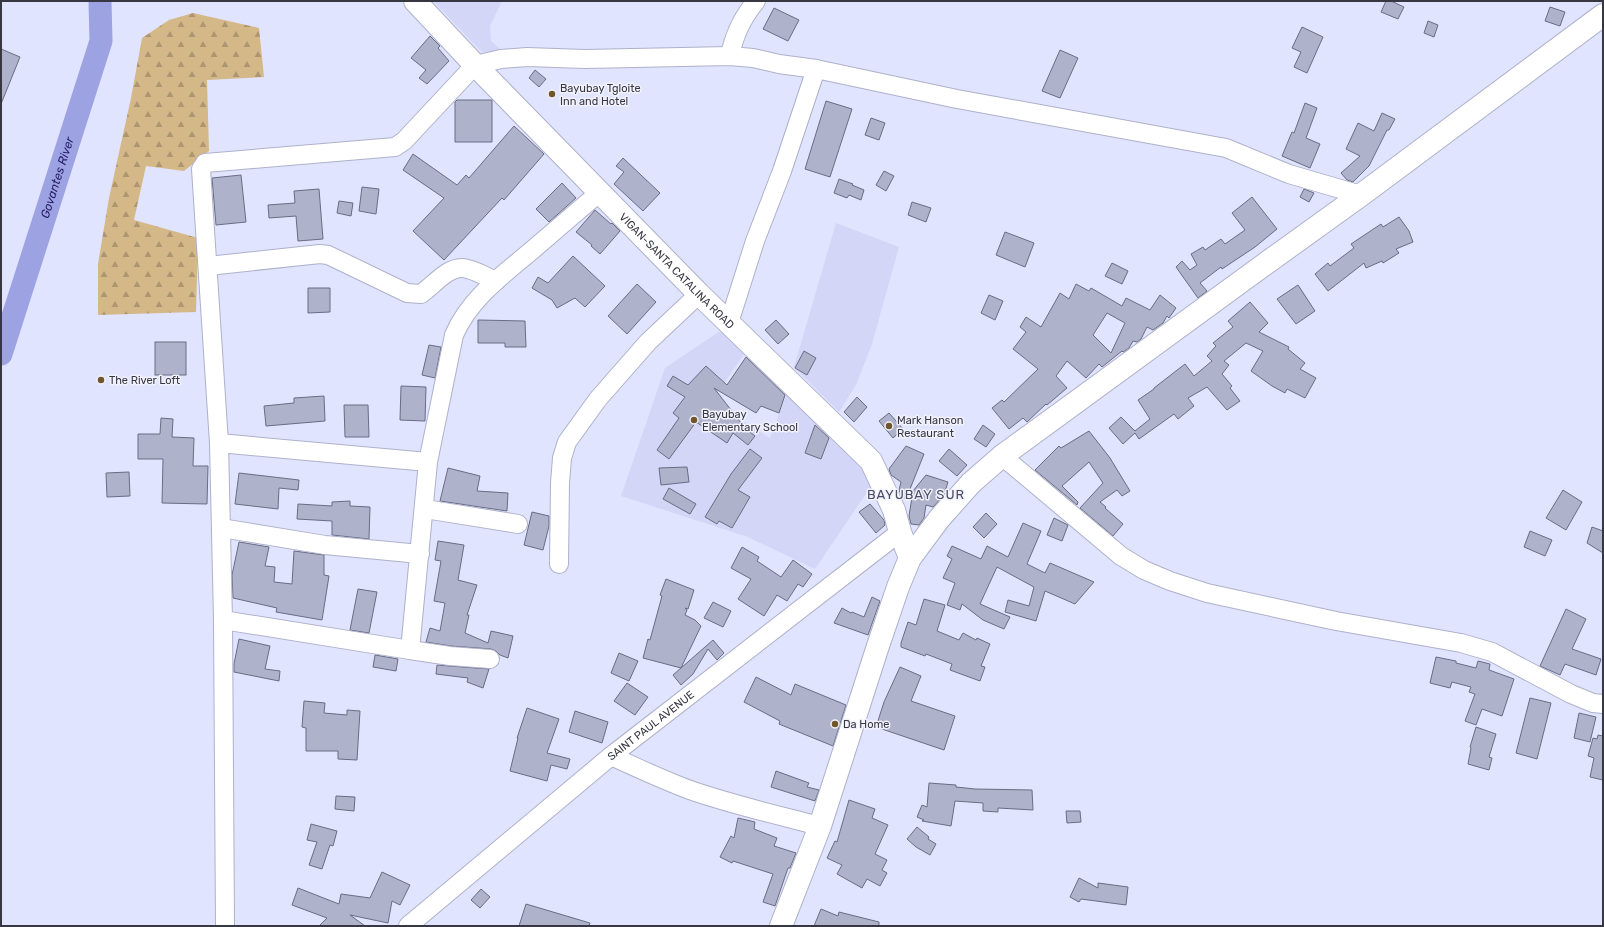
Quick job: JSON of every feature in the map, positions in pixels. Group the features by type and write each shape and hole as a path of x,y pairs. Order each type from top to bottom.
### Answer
{"main road":[{"name":"VIGAN-SANTA CATALINA ROAD","path":"415,1 475,65 699,294 871,461 894,510 900,532 910,558"},
{"path":"782,926 820,826 898,587 910,558 939,519 970,483 1002,456 1361,195 1603,15"}],"street":[{"path":"730,56 733,39 738,26 756,1"},
{"path":"225,926 223,620 219,443 201,169 205,163 395,147 404,141 475,65 527,57 585,59 730,56 816,68 957,99 1226,148 1290,174 1361,195"},
{"path":"729,323 755,240 782,170 816,68"},
{"path":"410,650 425,509 428,462 454,335 473,304 496,281 600,192"},
{"path":"208,266 320,254 328,256 414,295 421,294 454,269 468,269 496,281"},
{"path":"560,564 560,483 562,458 566,442 598,399 643,348 699,294"},
{"path":"219,443 428,462"},
{"path":"1002,456 1121,556 1144,570 1170,581 1206,593 1328,619 1461,643 1492,652 1571,694 1593,703 1603,704"},
{"path":"425,509 518,524"},
{"path":"221,528 325,545 420,554"},
{"name":"SAINT PAUL AVENUE","path":"408,926 611,756 900,532"},
{"path":"223,620 450,656 490,659"},
{"path":"611,756 660,778 692,790 747,807 820,826"}],"shaded area":[{"path":"433,1 502,1 490,26 491,41 502,51 482,52"},
{"path":"836,223 899,247 872,344 856,385 839,412 794,367"},
{"path":"726,327 749,347 712,401 770,438 789,387 848,445 874,482 815,569 748,537 621,496 665,368"}],"green space":[{"path":"193,13 259,28 264,77 207,80 209,151 184,171 146,166 134,220 198,238 196,312 98,315 98,264 109,198 131,98 142,38 169,20"}],"building":[{"path":"1386,1 1391,1 1404,7 1398,19 1381,12"},
{"path":"1550,7 1565,12 1560,26 1545,21"},
{"path":"774,8 799,20 788,41 763,29"},
{"path":"1428,21 1438,25 1434,37 1424,33"},
{"path":"1302,27 1323,37 1307,73 1294,67 1301,52 1292,48"},
{"path":"430,36 440,46 438,48 449,61 427,84 419,78 426,70 411,58"},
{"path":"1,49 20,57 1,104"},
{"path":"1060,50 1078,58 1060,98 1042,91"},
{"path":"535,70 546,79 539,87 529,78"},
{"path":"457,100 492,100 492,142 455,142 455,102"},
{"path":"826,101 852,109 830,177 805,169"},
{"path":"1305,103 1317,108 1306,138 1320,144 1310,168 1282,156 1292,132 1294,133"},
{"path":"1382,113 1395,119 1389,130 1387,130 1369,166 1353,182 1347,180 1341,173 1360,156 1346,149 1358,123 1374,131"},
{"path":"871,118 885,123 879,140 865,135"},
{"path":"514,126 544,154 504,200 502,198 444,260 413,231 444,198 403,170 413,154 457,185 466,175 469,178"},
{"path":"623,158 660,193 643,211 614,184 624,172 616,166"},
{"path":"884,171 894,176 886,191 876,185"},
{"path":"241,175 246,222 216,225 212,178"},
{"path":"839,179 864,190 861,200 849,195 847,198 834,193"},
{"path":"562,183 576,198 549,222 536,209"},
{"path":"362,187 379,189 376,214 359,211"},
{"path":"319,189 323,239 298,241 296,216 269,218 268,205 295,203 294,191"},
{"path":"1304,189 1314,193 1309,202 1300,197"},
{"path":"1252,197 1277,229 1255,247 1222,269 1221,267 1200,283 1207,291 1198,298 1176,267 1182,261 1190,270 1197,265 1191,254 1203,247 1205,250 1221,239 1225,244 1245,230 1232,213"},
{"path":"339,201 353,203 351,216 337,213"},
{"path":"912,202 931,208 926,222 908,215"},
{"path":"595,210 620,231 600,254 591,246 592,245 576,232"},
{"path":"1399,217 1409,231 1413,242 1396,249 1399,253 1383,263 1382,261 1366,268 1364,263 1328,291 1315,274 1328,263 1330,266 1354,248 1351,244 1381,224 1383,227"},
{"path":"1005,232 1034,243 1025,267 996,255"},
{"path":"573,256 605,286 585,307 575,298 557,308 552,300 532,288 538,277 548,283"},
{"path":"1112,263 1128,271 1122,284 1105,276"},
{"path":"637,284 656,302 627,334 608,316"},
{"path":"1076,284 1089,291 1091,288 1122,306 1126,298 1150,310 1160,295 1176,308 1169,318 1167,316 1163,323 1153,330 1147,327 1141,339 1137,342 1133,341 1129,348 1123,352 1122,351 1102,367 1099,364 1086,378 1067,361 1056,376 1067,388 1047,405 1046,404 1027,422 1023,418 1009,429 992,408 1002,400 1004,402 1038,369 1013,349 1026,332 1020,327 1026,317 1041,327 1060,293 1069,299","holes":["1107,313 1125,323 1111,353 1093,335"]},
{"path":"1298,285 1315,311 1296,324 1277,299"},
{"path":"308,288 330,288 330,312 308,313"},
{"path":"989,295 1003,301 995,320 981,313"},
{"path":"1250,302 1268,323 1259,332 1289,347 1288,349 1305,363 1300,369 1316,378 1305,398 1287,389 1285,393 1251,371 1263,351 1246,343 1224,361 1229,365 1222,374 1232,386 1230,388 1240,401 1227,410 1207,387 1188,398 1194,406 1178,419 1174,414 1139,439 1135,433 1123,444 1109,428 1121,417 1135,431 1150,419 1138,400 1185,364 1194,376 1212,361 1207,356 1216,346 1213,343 1233,327 1228,321"},
{"path":"478,320 525,321 526,347 505,347 505,343 478,343"},
{"path":"776,320 789,334 778,344 765,330"},
{"path":"155,342 186,342 186,375 155,375"},
{"path":"429,345 441,347 435,378 422,375"},
{"path":"804,351 816,358 807,375 795,368"},
{"path":"746,357 785,395 779,413 761,406 756,413 714,388 745,428 755,436 748,445 733,433 727,443 696,422 669,459 657,450 679,418 673,413 685,397 667,386 673,376 688,385 706,366 727,385"},
{"path":"401,386 426,387 425,421 400,420"},
{"path":"324,396 325,421 266,426 264,406 294,403 294,398"},
{"path":"857,397 867,407 854,422 844,412"},
{"path":"344,405 368,405 369,437 345,437"},
{"path":"889,413 903,429 893,438 879,421"},
{"path":"161,418 173,419 172,437 194,438 193,466 208,466 207,504 162,503 163,459 138,459 138,434 160,434"},
{"path":"815,425 829,438 821,459 805,453"},
{"path":"983,425 995,434 986,447 974,439"},
{"path":"1089,431 1110,458 1130,491 1122,496 1117,490 1100,502 1123,524 1113,536 1080,508 1103,483 1089,462 1062,486 1078,502 1077,505 1035,470 1059,446 1061,448"},
{"path":"906,446 924,454 906,499 902,497 899,490 901,482 891,475 889,469"},
{"path":"750,449 762,458 738,490 750,497 732,528 719,521 717,524 705,517 731,474"},
{"path":"949,449 967,465 957,476 939,461"},
{"path":"687,467 689,482 661,485 659,468"},
{"path":"448,468 480,476 477,491 508,493 507,511 440,501"},
{"path":"129,472 130,496 107,497 106,473"},
{"path":"239,473 299,480 298,490 279,488 278,509 235,504"},
{"path":"926,475 948,482 944,495 933,507 926,505 924,518 919,525 911,524 909,516 913,491"},
{"path":"669,488 696,504 690,514 663,499"},
{"path":"1563,490 1582,502 1566,530 1546,518"},
{"path":"350,501 350,506 370,507 369,539 332,535 332,521 297,519 298,504 332,506 332,502"},
{"path":"870,504 884,520 885,525 876,533 859,512"},
{"path":"532,512 549,516 549,526 543,550 524,545"},
{"path":"986,513 997,524 984,538 973,527"},
{"path":"1054,518 1068,525 1062,541 1047,535"},
{"path":"1023,523 1041,531 1027,564 1045,573 1050,563 1094,582 1075,604 1045,591 1036,621 1005,612 1008,600 1029,606 1034,587 997,567 980,604 1010,617 1004,629 983,620 962,604 960,610 947,605 955,583 943,578 952,559 947,556 952,546 981,559 987,546 1008,557"},
{"path":"1592,527 1603,531 1603,553 1587,543"},
{"path":"1530,531 1552,540 1545,556 1524,547"},
{"path":"438,541 464,545 458,580 477,585 467,615 469,615 465,633 488,643 491,631 513,636 508,658 491,649 451,646 426,642 430,628 440,631 445,603 434,601 441,561 435,560"},
{"path":"239,542 269,547 265,566 275,567 274,582 292,584 294,551 324,555 324,575 329,576 322,620 276,612 277,608 233,598 232,575"},
{"path":"742,547 759,557 757,561 781,577 793,560 812,574 803,587 798,584 787,601 777,595 764,616 738,599 751,579 731,568"},
{"path":"666,579 694,590 688,609 685,608 687,610 685,615 695,620 701,626 681,668 643,658 648,639 650,640 662,596 660,595"},
{"path":"358,589 377,592 369,633 350,630"},
{"path":"872,597 880,601 868,635 834,623 842,608 851,613 852,612 864,617"},
{"path":"924,599 945,605 937,631 959,640 963,633 976,640 977,638 990,644 981,666 985,667 980,681 950,670 952,664 926,654 925,656 901,647 908,622 916,625"},
{"path":"713,602 731,611 723,627 704,618"},
{"path":"1566,609 1586,619 1572,649 1601,659 1596,675 1565,664 1560,675 1540,666"},
{"path":"239,639 270,646 265,669 280,671 279,681 234,672"},
{"path":"713,640 724,653 717,660 708,649 693,674 681,685 673,675"},
{"path":"619,653 638,661 629,681 611,673"},
{"path":"375,655 398,659 396,671 373,667"},
{"path":"1436,657 1456,661 1456,663 1476,668 1478,661 1490,664 1489,670 1514,679 1502,716 1482,709 1476,725 1465,721 1475,694 1469,692 1471,687 1452,682 1450,688 1430,683"},
{"path":"437,665 489,669 483,688 467,682 468,678 436,674"},
{"path":"900,667 921,676 911,701 955,716 944,750 876,727 884,702"},
{"path":"756,677 791,695 795,684 846,705 833,746 779,724 780,721 744,702"},
{"path":"627,683 648,697 635,715 614,701"},
{"path":"1530,698 1551,703 1537,759 1516,753"},
{"path":"304,701 325,703 324,713 347,715 347,710 360,711 357,760 338,759 338,751 306,751 306,728 302,727"},
{"path":"527,708 559,719 547,753 570,759 567,769 551,765 547,781 510,771 517,738"},
{"path":"575,711 608,722 602,743 569,732"},
{"path":"1579,713 1596,717 1590,742 1574,738"},
{"path":"1476,727 1496,734 1489,757 1492,758 1489,770 1468,764 1470,747"},
{"path":"1598,735 1603,736 1603,780 1590,777 1594,758 1588,756 1593,738 1597,739"},
{"path":"776,771 809,783 807,787 819,790 815,801 771,787"},
{"path":"929,783 956,785 956,787 975,789 1032,790 1033,810 998,808 998,812 983,811 983,803 955,801 951,826 922,821 924,820 917,817 922,805 927,807"},
{"path":"336,796 355,797 354,811 335,809"},
{"path":"849,800 875,809 872,818 888,825 875,854 887,860 882,870 887,873 880,886 867,879 862,888 837,874 842,865 827,858 835,841 837,842"},
{"path":"1066,811 1080,811 1081,822 1067,823"},
{"path":"738,818 755,822 754,829 777,838 774,846 796,853 790,868 788,868 775,906 763,902 773,874 733,861 732,863 720,857 731,836 734,838"},
{"path":"311,824 337,831 333,846 330,845 322,869 309,865 317,842 307,840"},
{"path":"917,827 929,837 928,839 936,844 930,855 916,847 907,839"},
{"path":"382,872 410,885 400,905 392,901 388,923 350,915 365,926 319,926 327,918 292,905 298,888 339,904 341,894 370,898"},
{"path":"1079,878 1098,888 1098,883 1128,887 1126,905 1081,899 1079,902 1070,897"},
{"path":"481,889 490,897 480,908 471,900"},
{"path":"526,904 590,923 589,926 519,926"},
{"path":"821,909 838,916 839,912 879,922 879,926 814,926"}],"waterway":[{"name":"Govantes River","path":"1,354 101,41 100,1"}],"place":[{"name":"Bayubay Tgloite Inn and Hotel","path":"552,94"},
{"name":"The River Loft","path":"101,380"},
{"name":"Bayubay Elementary School","path":"694,420"},
{"name":"Mark Hanson Restaurant","path":"889,426"},
{"name":"Da Home","path":"835,724"}],"district":[{"name":"BAYUBAY SUR","path":"916,494"}]}
